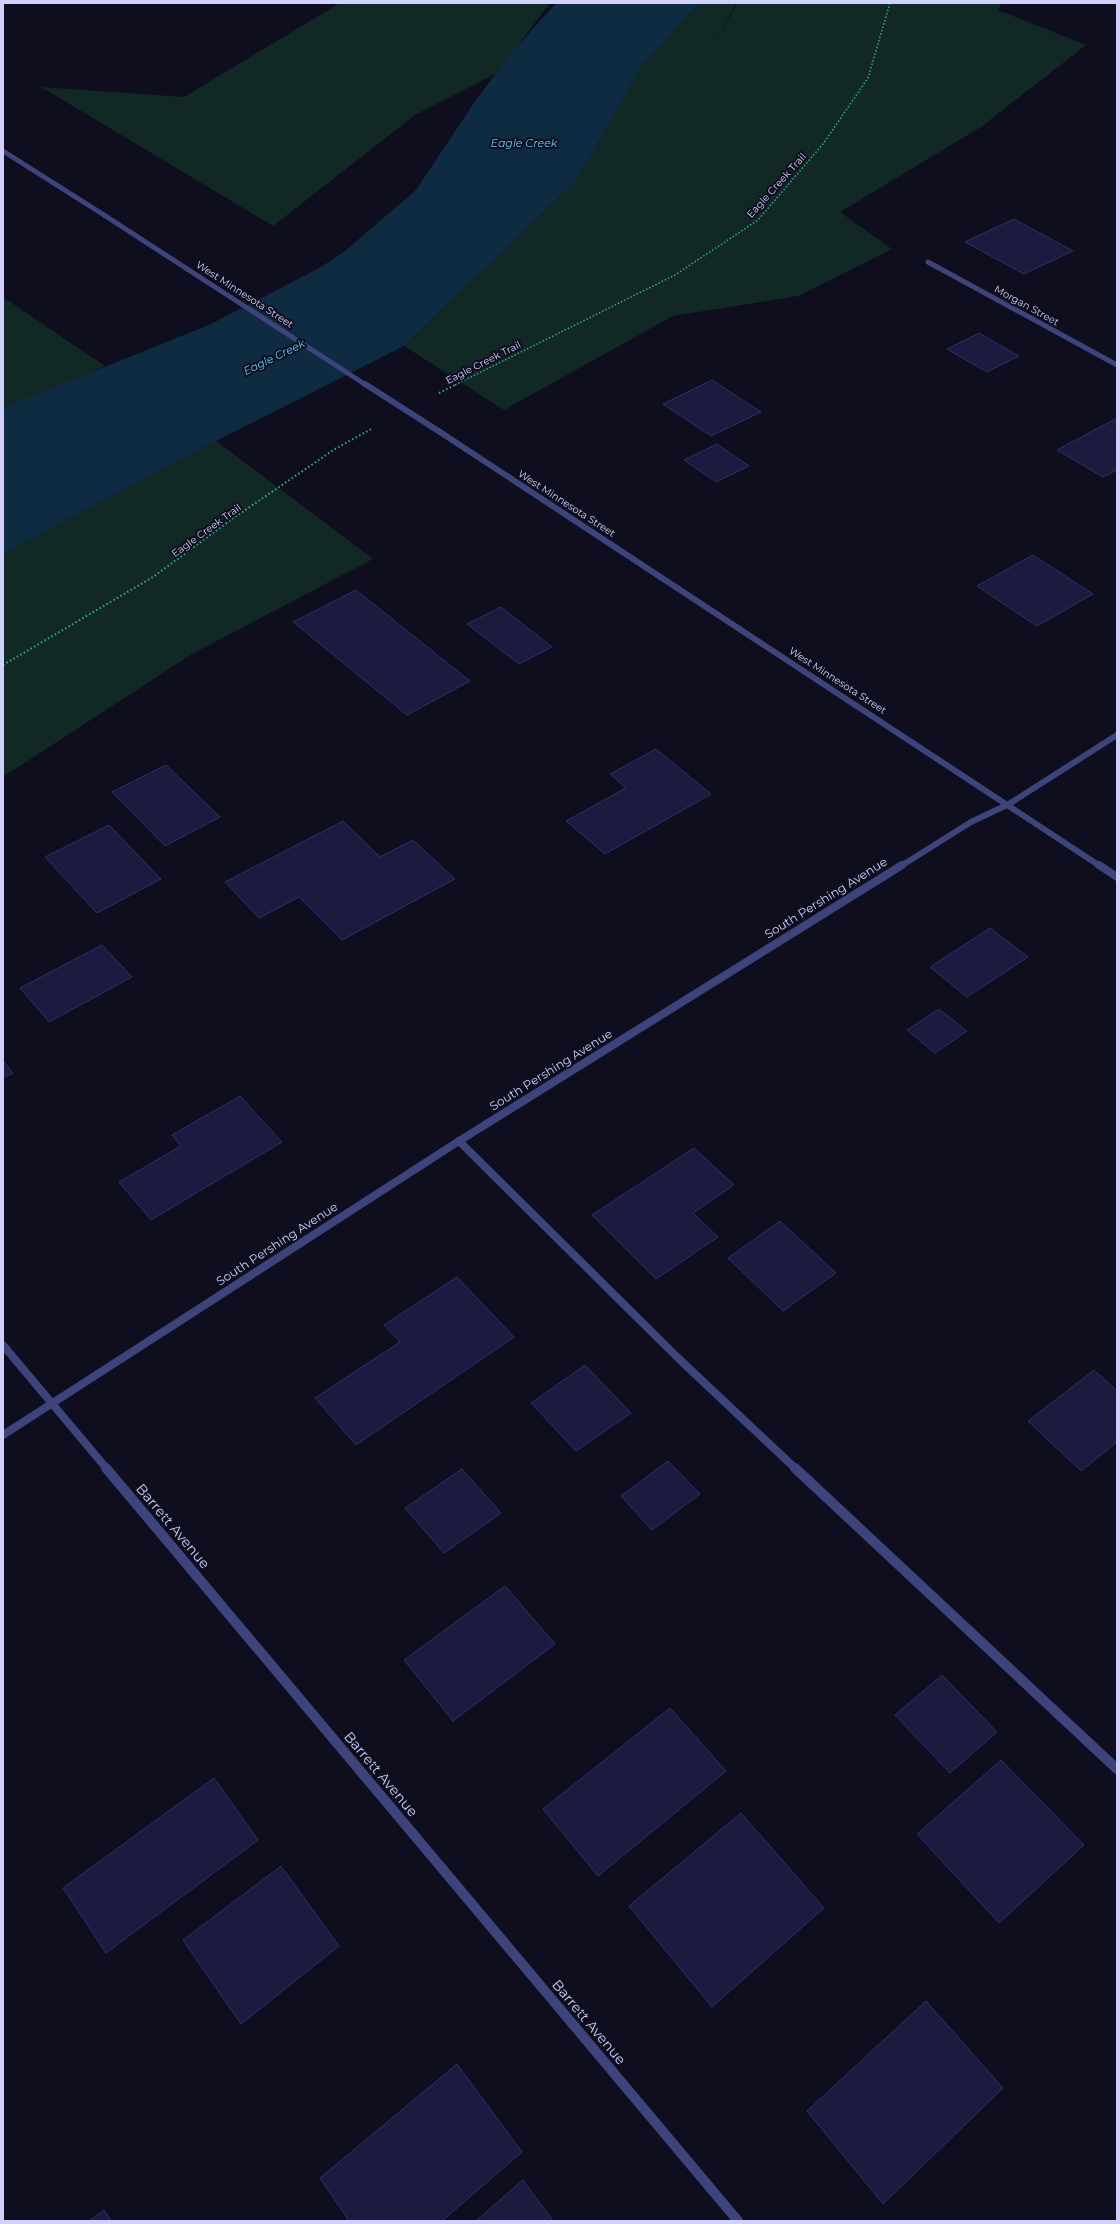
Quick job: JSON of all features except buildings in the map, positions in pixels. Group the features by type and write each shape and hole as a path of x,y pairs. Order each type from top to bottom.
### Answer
{"street":[{"name":"West Minnesota Street","path":"3,151 440,432 1009,804 1117,877"},
{"name":"Morgan Street","path":"928,262 1117,365"},
{"name":"South Pershing Avenue","path":"3,1435 459,1141 971,822 1009,804 1117,735"},
{"path":"459,1141 677,1357 1117,1769"},
{"name":"Barrett Avenue","path":"3,1345 738,2221"}],"path":[{"name":"Eagle Creek Trail","path":"438,393 675,275 758,220 822,144 868,78 890,3"},
{"name":"Eagle Creek Trail","path":"3,665 154,577 232,519 335,449 376,427"}],"green space":[{"path":"340,3 550,3 497,73 415,115 273,226 41,87 184,97"},
{"path":"700,3 736,3 714,45 737,3 1002,3 998,10 1086,45 981,127 840,212 892,249 798,296 673,316 504,410 404,346 575,182 644,63"},
{"path":"3,297 105,366 3,414"},
{"path":"216,441 373,559 192,654 3,777 3,554"}],"water":[{"name":"Eagle Creek","path":"556,3 700,3 644,63 575,182 404,346 216,441 3,554 3,408 211,324 321,267 345,251 416,190 476,100 512,52"}]}
